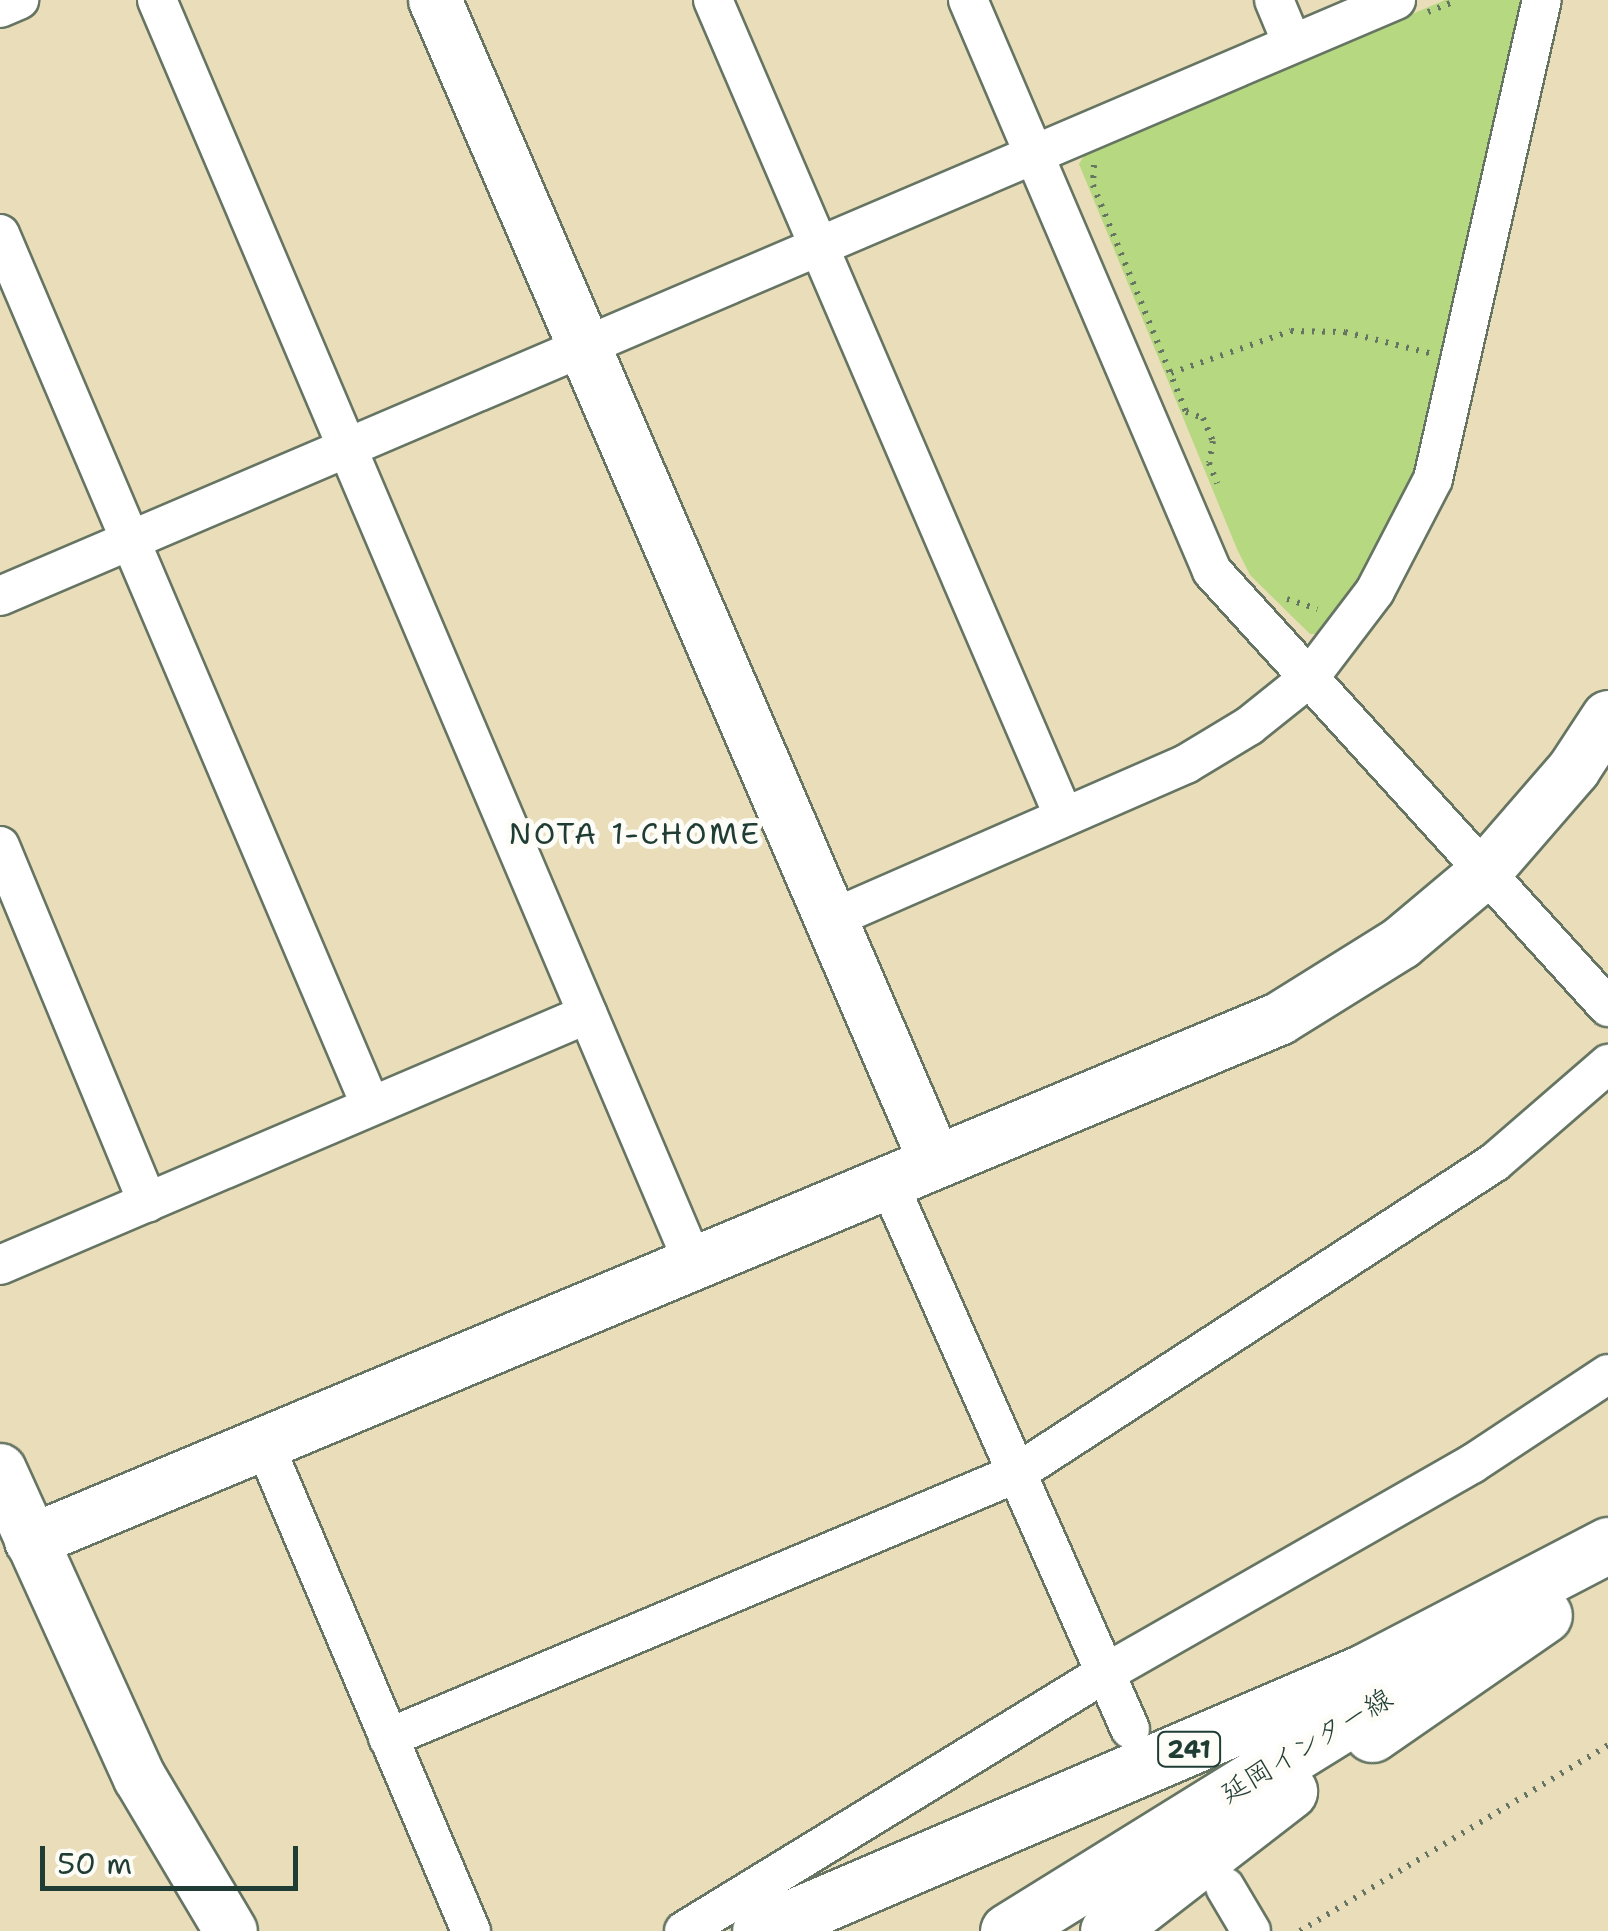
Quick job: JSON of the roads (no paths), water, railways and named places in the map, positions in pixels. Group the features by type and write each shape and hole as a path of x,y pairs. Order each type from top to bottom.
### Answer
{"highway":[{"name":"241","path":"760,1931 1364,1672 1608,1546"},
{"name":"241","path":"1108,1931 1264,1808 1608,1568"},
{"name":"延岡インター線","path":"1008,1931 1269,1765 1608,1568"}],"street":[{"path":"0,8 20,0"},
{"path":"157,0 692,1262"},
{"path":"435,0 582,347 836,918 936,1161"},
{"path":"713,0 1064,817"},
{"path":"968,0 1212,571 1608,1007"},
{"path":"1274,0 1292,43"},
{"path":"0,596 1396,0"},
{"path":"836,918 1186,764 1249,726 1308,678 1375,591 1433,478 1542,0"},
{"path":"0,234 370,1104"},
{"path":"31,1541 1279,1019 1401,943 1484,874 1574,769 1608,716"},
{"path":"0,846 148,1202"},
{"path":"0,1265 588,1014"},
{"path":"388,1738 1015,1474 1495,1162 1608,1064"},
{"path":"888,1182 1102,1675 1130,1729"},
{"path":"684,1931 1102,1675 1472,1464 1608,1374"},
{"path":"265,1446 471,1931"},
{"path":"0,1470 140,1778 231,1931"},
{"path":"1225,1887 1251,1931"}],"district":[{"name":"NOTA 1-CHOME","path":"635,834"}]}
